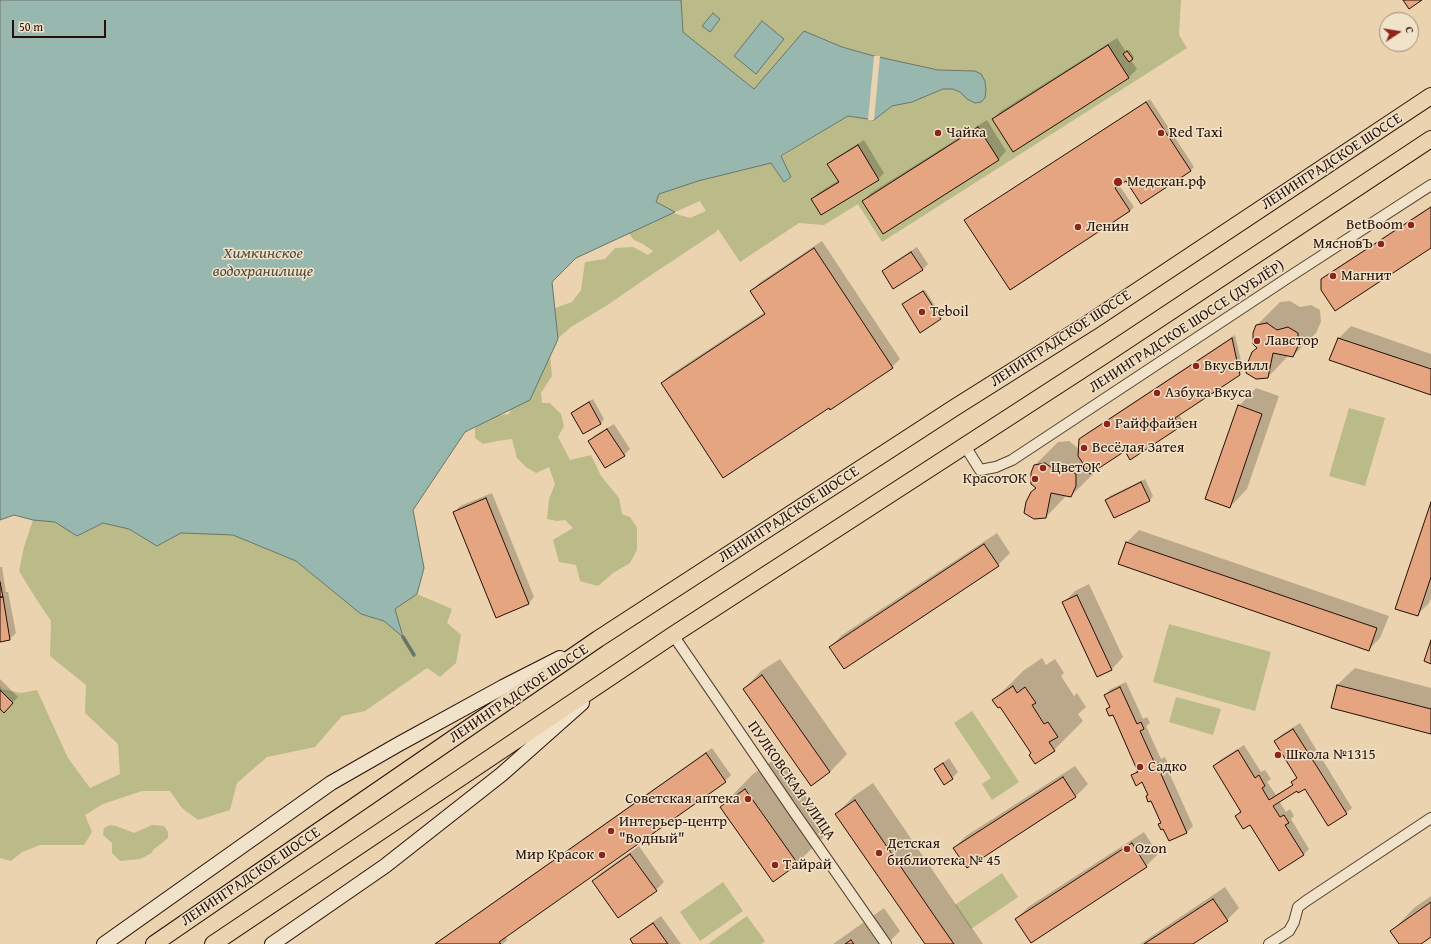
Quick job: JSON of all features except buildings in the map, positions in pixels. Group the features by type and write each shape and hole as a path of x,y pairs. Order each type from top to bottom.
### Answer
{"main road":[{"name":"ЛЕНИНГРАДСКОЕ ШОССЕ","path":"154,944 598,640 954,408 1089,323 1431,96"},
{"path":"214,944 672,634 965,446 1431,139"},
{"path":"104,944 330,783 503,687 598,640"},
{"path":"272,944 385,866 496,779 619,670"}],"street":[{"name":"ЛЕНИНГРАДСКОЕ ШОССЕ (ДУБЛЁР)","path":"965,446 980,470 996,467 1012,460 1431,185"},
{"name":"ПУЛКОВСКАЯ УЛИЦА","path":"672,634 886,944"},
{"path":"1269,944 1289,931 1294,922 1298,907 1431,818"}],"green space":[{"name":"Чайка","path":"681,0 1181,0 1179,35 1187,48 882,242 858,204 824,225 799,223 740,262 718,229 716,232 609,304 571,327 549,346 552,376 541,393 542,403 550,403 561,414 564,426 558,437 570,460 591,455 601,476 619,498 622,514 630,517 637,528 637,550 630,563 613,573 598,586 580,581 576,565 559,562 553,540 573,528 565,520 557,521 547,519 549,499 555,484 549,467 536,473 526,467 517,458 512,439 483,444 475,438 475,428 487,417 509,414 544,312 572,302 581,290 585,262 605,259 615,248 633,247 648,255 653,251 634,240 626,230 656,217 673,213 690,218 706,211 700,201 675,212 656,202 659,194 698,181 771,163 784,182 791,177 781,157 848,116 874,120 892,106 912,102 943,89 953,89 960,92 967,99 968,70 938,70 874,56 842,47 754,89 683,32"},
{"path":"1349,408 1385,418 1365,486 1329,476"},
{"path":"33,520 55,522 77,536 103,523 129,529 157,546 181,533 233,535 296,561 361,614 384,621 403,636 395,609 417,594 452,609 447,623 461,635 456,663 440,677 427,668 365,711 342,716 315,747 267,757 237,783 230,810 198,820 182,808 170,791 142,791 103,804 85,815 92,832 84,845 40,845 22,852 11,861 0,858 0,685 2,689 21,693 37,690 68,758 90,788 120,774 118,744 85,713 86,685 50,656 51,621 19,571 24,547"},
{"path":"1169,624 1271,652 1255,711 1153,682"},
{"path":"1176,697 1221,709 1213,735 1169,722"},
{"path":"972,711 1019,782 992,800 982,784 991,778 954,723"},
{"path":"110,825 134,833 152,825 164,826 168,832 168,838 153,850 152,853 140,859 120,861 112,853 112,843 103,835 104,828"},
{"path":"1002,873 1018,897 971,929 955,905"},
{"path":"723,882 743,911 700,941 680,912"},
{"path":"747,916 765,941 761,944 708,944"}],"water":[{"name":"Химкинское водохранилище","path":"0,0 681,0 683,32 754,89 804,31 842,47 874,56 938,70 975,71 981,74 985,81 986,90 985,98 981,102 975,103 967,99 960,92 953,89 943,89 912,102 892,106 874,120 848,116 781,156 791,177 784,182 771,163 698,181 659,194 656,202 675,212 576,258 552,282 558,339 530,400 465,432 413,510 424,568 417,594 395,609 403,637 384,621 361,614 296,561 233,535 181,533 157,546 129,529 103,523 77,536 55,522 33,520 14,515 0,520"},
{"path":"713,13 720,19 710,32 702,26"},
{"path":"762,21 784,39 756,74 734,56"}],"pier":[{"path":"874,56 880,56 874,120 868,120"}],"waterway":[{"path":"403,637 414,655"}],"place":[{"name":"Чайка","path":"938,133"},
{"name":"Red Taxi","path":"1161,133"},
{"name":"Медскан.рф","path":"1118,182"},
{"name":"BetBoom","path":"1411,225"},
{"name":"Ленин","path":"1078,227"},
{"name":"МясновЪ","path":"1381,244"},
{"name":"Магнит","path":"1333,276"},
{"name":"Teboil","path":"922,312"},
{"name":"Лавстор","path":"1257,341"},
{"name":"ВкусВилл","path":"1196,366"},
{"name":"Азбука Вкуса","path":"1157,393"},
{"name":"Райффайзен","path":"1107,424"},
{"name":"Весёлая Затея","path":"1084,448"},
{"name":"ЦветОК","path":"1043,468"},
{"name":"КрасотОК","path":"1035,479"},
{"name":"Школа №1315","path":"1278,755"},
{"name":"Садко","path":"1140,767"},
{"name":"Советская аптека","path":"748,799"},
{"name":"Интерьер-центр \"Водный\"","path":"611,831"},
{"name":"Ozon","path":"1127,849"},
{"name":"Детская библиотека № 45","path":"879,853"},
{"name":"Мир Красок","path":"602,855"},
{"name":"Тайрай","path":"775,865"}]}
